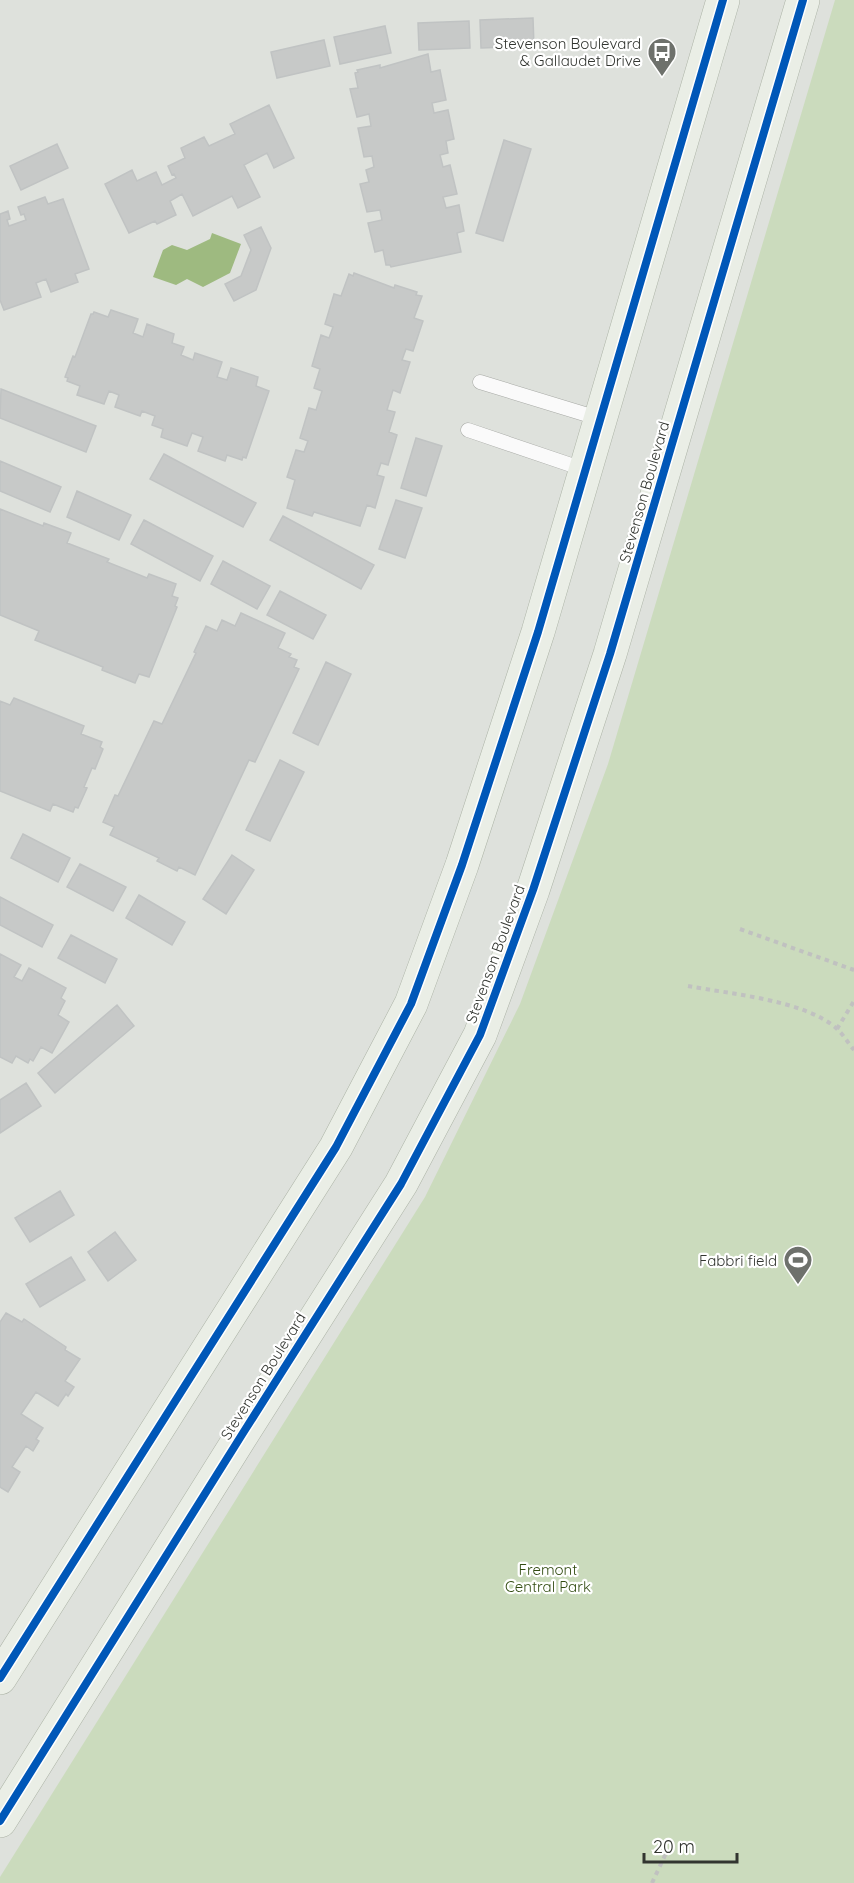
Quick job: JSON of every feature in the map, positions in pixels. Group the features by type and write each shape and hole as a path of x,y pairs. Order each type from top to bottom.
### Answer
{"main road":[{"path":"0,1678 336,1147 411,1004 462,865 538,633 723,0"},
{"name":"Stevenson Boulevard","path":"0,1821 401,1184 480,1035 533,890 610,654 803,0"}],"lane":[{"path":"480,382 601,419"},
{"path":"468,430 586,470"}],"path":[{"path":"740,929 854,970"},
{"path":"688,986 762,998 804,1011 825,1020 837,1029 854,1050"},
{"path":"837,1029 854,1001"},
{"path":"652,1883 668,1849"}],"green space":[{"name":"Fremont Central Park","path":"835,0 854,0 854,1883 0,1883 0,1877 425,1197 520,1004 608,764"}],"shaded area":[{"path":"212,233 241,244 230,273 203,287 187,279 176,285 153,277 163,250 172,245 187,250 210,239"}],"building":[{"path":"533,18 534,46 481,48 480,20"},
{"path":"469,21 470,48 419,50 418,23"},
{"path":"385,26 391,53 340,64 334,37"},
{"path":"324,40 330,66 277,78 271,52"},
{"path":"428,54 431,72 440,70 446,100 432,103 434,113 448,110 454,139 446,141 448,153 440,155 443,167 450,165 457,194 443,197 446,208 459,205 464,231 457,233 461,252 391,267 386,265 383,250 375,252 368,223 382,220 380,210 367,212 360,184 369,182 366,170 374,167 372,156 364,157 358,128 371,126 369,114 357,117 350,89 358,88 355,73 358,72 357,70 380,65 380,68"},
{"path":"269,105 294,158 274,168 267,153 244,165 260,197 238,208 232,196 193,216 182,194 170,201 176,215 157,224 155,221 129,233 105,184 132,170 137,181 156,172 162,185 176,178 168,166 185,158 181,148 204,137 209,146 235,134 230,124"},
{"path":"504,140 531,149 503,241 476,233"},
{"path":"57,144 68,168 21,190 10,166"},
{"path":"45,197 48,204 63,199 89,269 75,274 78,282 51,292 46,279 36,283 41,297 4,310 0,300 0,214 8,211 9,226 26,220 18,207"},
{"path":"261,227 271,248 256,290 234,301 225,284 241,276 251,250 244,235"},
{"path":"354,273 394,288 395,285 417,292 416,295 422,296 414,318 423,321 413,351 406,349 402,360 410,362 400,393 393,390 387,410 395,412 389,432 397,435 388,465 381,463 377,475 384,477 375,508 367,505 360,526 314,512 312,516 287,508 295,480 287,477 296,450 304,452 308,441 300,438 309,408 316,410 322,391 314,388 320,369 312,366 321,335 329,338 333,327 325,324 334,294 341,296 349,274 353,276"},
{"path":"111,310 138,319 133,333 143,337 147,324 174,334 172,343 184,347 181,355 193,360 195,353 222,362 217,377 227,380 231,368 258,377 256,386 269,391 246,458 243,457 242,460 227,455 225,461 198,451 203,437 192,433 187,446 161,437 163,429 152,425 155,416 142,411 140,416 115,407 119,395 109,391 104,404 77,395 80,386 67,381 68,378 65,377 73,356 75,357 91,314 94,312 108,317"},
{"path":"1,389 96,426 86,452 0,418"},
{"path":"416,438 442,446 426,496 401,488"},
{"path":"164,454 256,503 243,527 150,479"},
{"path":"0,461 61,487 50,512 0,491"},
{"path":"77,491 131,515 119,540 67,517"},
{"path":"396,500 422,508 405,558 379,549"},
{"path":"0,509 43,526 44,523 71,533 67,543 109,559 107,562 147,578 149,574 176,584 172,596 178,598 175,606 177,607 149,677 139,674 135,683 102,670 103,667 35,640 39,631 0,615"},
{"path":"283,516 374,565 361,589 270,540"},
{"path":"144,520 213,556 200,581 131,544"},
{"path":"223,561 270,586 257,609 211,584"},
{"path":"280,591 326,615 313,639 267,615"},
{"path":"241,613 285,633 278,648 291,654 289,657 297,660 294,667 299,669 255,762 249,760 195,875 179,867 177,871 157,861 159,858 110,835 114,827 103,822 154,721 162,724 196,653 194,652 206,626 217,631 222,620 235,626"},
{"path":"326,662 351,674 318,745 293,733"},
{"path":"14,698 84,726 81,734 102,742 100,747 103,749 95,769 92,768 84,787 87,788 78,808 75,807 73,812 53,804 50,811 0,791 0,701 10,705"},
{"path":"280,760 304,772 270,841 246,830"},
{"path":"23,834 70,858 58,882 11,858"},
{"path":"232,855 254,870 226,914 203,899"},
{"path":"80,864 126,887 113,911 67,887"},
{"path":"139,895 185,922 172,945 126,918"},
{"path":"0,897 53,925 42,947 0,925"},
{"path":"71,935 117,959 105,983 58,958"},
{"path":"0,954 21,965 14,977 22,981 29,968 66,988 61,998 65,1001 58,1015 69,1022 52,1053 41,1047 33,1061 30,1059 28,1063 16,1056 12,1063 0,1057"},
{"path":"117,1005 134,1026 55,1093 38,1073"},
{"path":"26,1083 41,1106 0,1133 0,1100"},
{"path":"60,1191 74,1215 30,1242 15,1218"},
{"path":"115,1232 136,1260 108,1281 88,1252"},
{"path":"71,1257 85,1280 40,1307 26,1284"},
{"path":"6,1313 22,1322 24,1319 80,1359 65,1381 74,1387 58,1406 36,1392 21,1414 43,1428 36,1439 39,1441 33,1451 26,1446 12,1467 20,1472 8,1492 0,1487 0,1322"}],"cycle path":[{"path":"0,1678 336,1147 411,1004 462,865 538,632 723,0"},
{"path":"0,1821 401,1184 480,1035 533,890 610,654 803,0"}],"place":[{"name":"Stevenson Boulevard & Gallaudet Drive","path":"662,78"},
{"name":"Fabbri field","path":"798,1286"}]}
